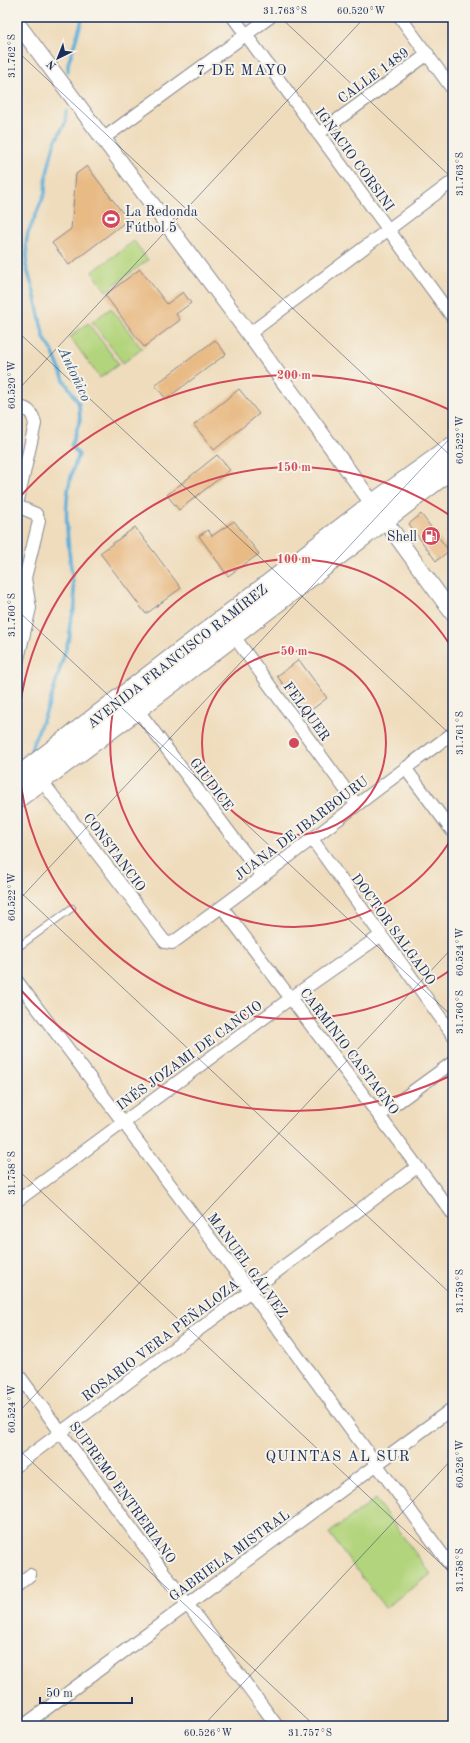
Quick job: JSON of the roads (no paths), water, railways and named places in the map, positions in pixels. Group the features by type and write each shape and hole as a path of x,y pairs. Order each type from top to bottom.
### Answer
{"main road":[{"name":"AVENIDA FRANCISCO RAMÍREZ","path":"17,798 137,709 233,635 453,447"},
{"name":"AVENIDA FRANCISCO RAMÍREZ","path":"17,778 378,512 453,467"}],"street":[{"name":"IGNACIO CORSINI","path":"233,17 453,318"},
{"path":"104,138 270,17"},
{"path":"400,17 453,90"},
{"path":"17,23 249,334 453,614"},
{"name":"CALLE 1489","path":"318,134 428,54"},
{"path":"249,334 453,181"},
{"path":"17,408 22,407 28,410 33,416 35,424 17,505 36,514 39,521 25,578 30,608 17,663"},
{"path":"17,605 30,608"},
{"name":"FELQUER","path":"233,635 356,804"},
{"name":"GIUDICE","path":"137,709 262,876"},
{"name":"JUANA DE IBARBOURU","path":"165,942 172,943 222,907 356,804 453,733"},
{"path":"405,768 453,832"},
{"name":"CONSTANCIO","path":"41,780 165,942"},
{"name":"DOCTOR SALGADO","path":"312,839 380,936 453,1035"},
{"name":"CARMINIO CASTAGNO","path":"222,907 453,1214"},
{"name":"INÉS JOZAMI DE CANCIO","path":"17,1201 291,998 380,936"},
{"name":"MANUEL GÁLVEZ","path":"17,981 250,1291 453,1569"},
{"path":"379,1116 453,1062"},
{"name":"ROSARIO VERA PEÑALOZA","path":"17,1465 417,1166"},
{"name":"SUPREMO ENTRERIANO","path":"17,1374 277,1726"},
{"name":"GABRIELA MISTRAL","path":"23,1726 453,1408"},
{"path":"17,1586 30,1575"}],"lane":[{"path":"17,948 72,908"}],"waterway":[{"name":"Antoñico","path":"68,71 68,64 83,17"},
{"name":"Antoñico","path":"29,759 33,743 49,705 70,635 69,629 75,606 68,546 67,509 68,490 72,472 79,455 71,446 80,420 79,404 64,380 52,350 44,338 33,288 26,266 26,244 28,233 45,193 46,177 54,144 65,123 66,111"}],"place":[{"name":"La Redonda Fútbol 5","path":"111,219"},
{"name":"Shell","path":"431,536"}],"district":[{"name":"7 DE MAYO","path":"242,70"},
{"name":"QUINTAS AL SUR","path":"338,1456"}]}
